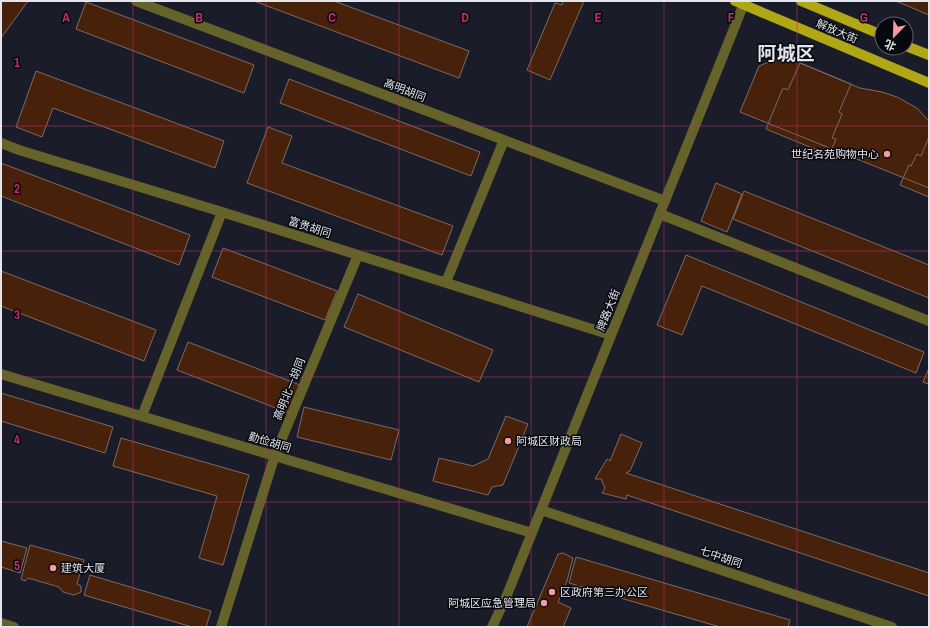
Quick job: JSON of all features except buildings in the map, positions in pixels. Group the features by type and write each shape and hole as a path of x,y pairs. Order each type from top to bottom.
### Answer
{"main road":[{"name":"解放大街","path":"801,1 874,32"},
{"name":"解放大街","path":"741,2 929,83"},
{"path":"914,49 929,55"}],"street":[{"name":"高明胡同","path":"136,1 665,201"},
{"name":"牌路大街","path":"492,627 507,595 542,510 660,214 741,2"},
{"path":"446,282 504,140"},
{"name":"富贵胡同","path":"1,142 19,150 446,282 611,335"},
{"path":"142,416 222,212"},
{"path":"660,214 929,321"},
{"name":"高明北一胡同","path":"221,627 275,456 358,255"},
{"name":"勤俭胡同","path":"1,374 532,533"},
{"name":"七中胡同","path":"542,510 892,627"},
{"path":"1,623 14,627"}],"place":[{"name":"世纪名苑购物中心","path":"887,154"},
{"name":"阿城区财政局","path":"508,441"},
{"name":"建筑大厦","path":"53,568"},
{"name":"区政府第三办公区","path":"552,592"},
{"name":"阿城区应急管理局","path":"544,603"}],"district":[{"name":"阿城区","path":"786,53"}]}
